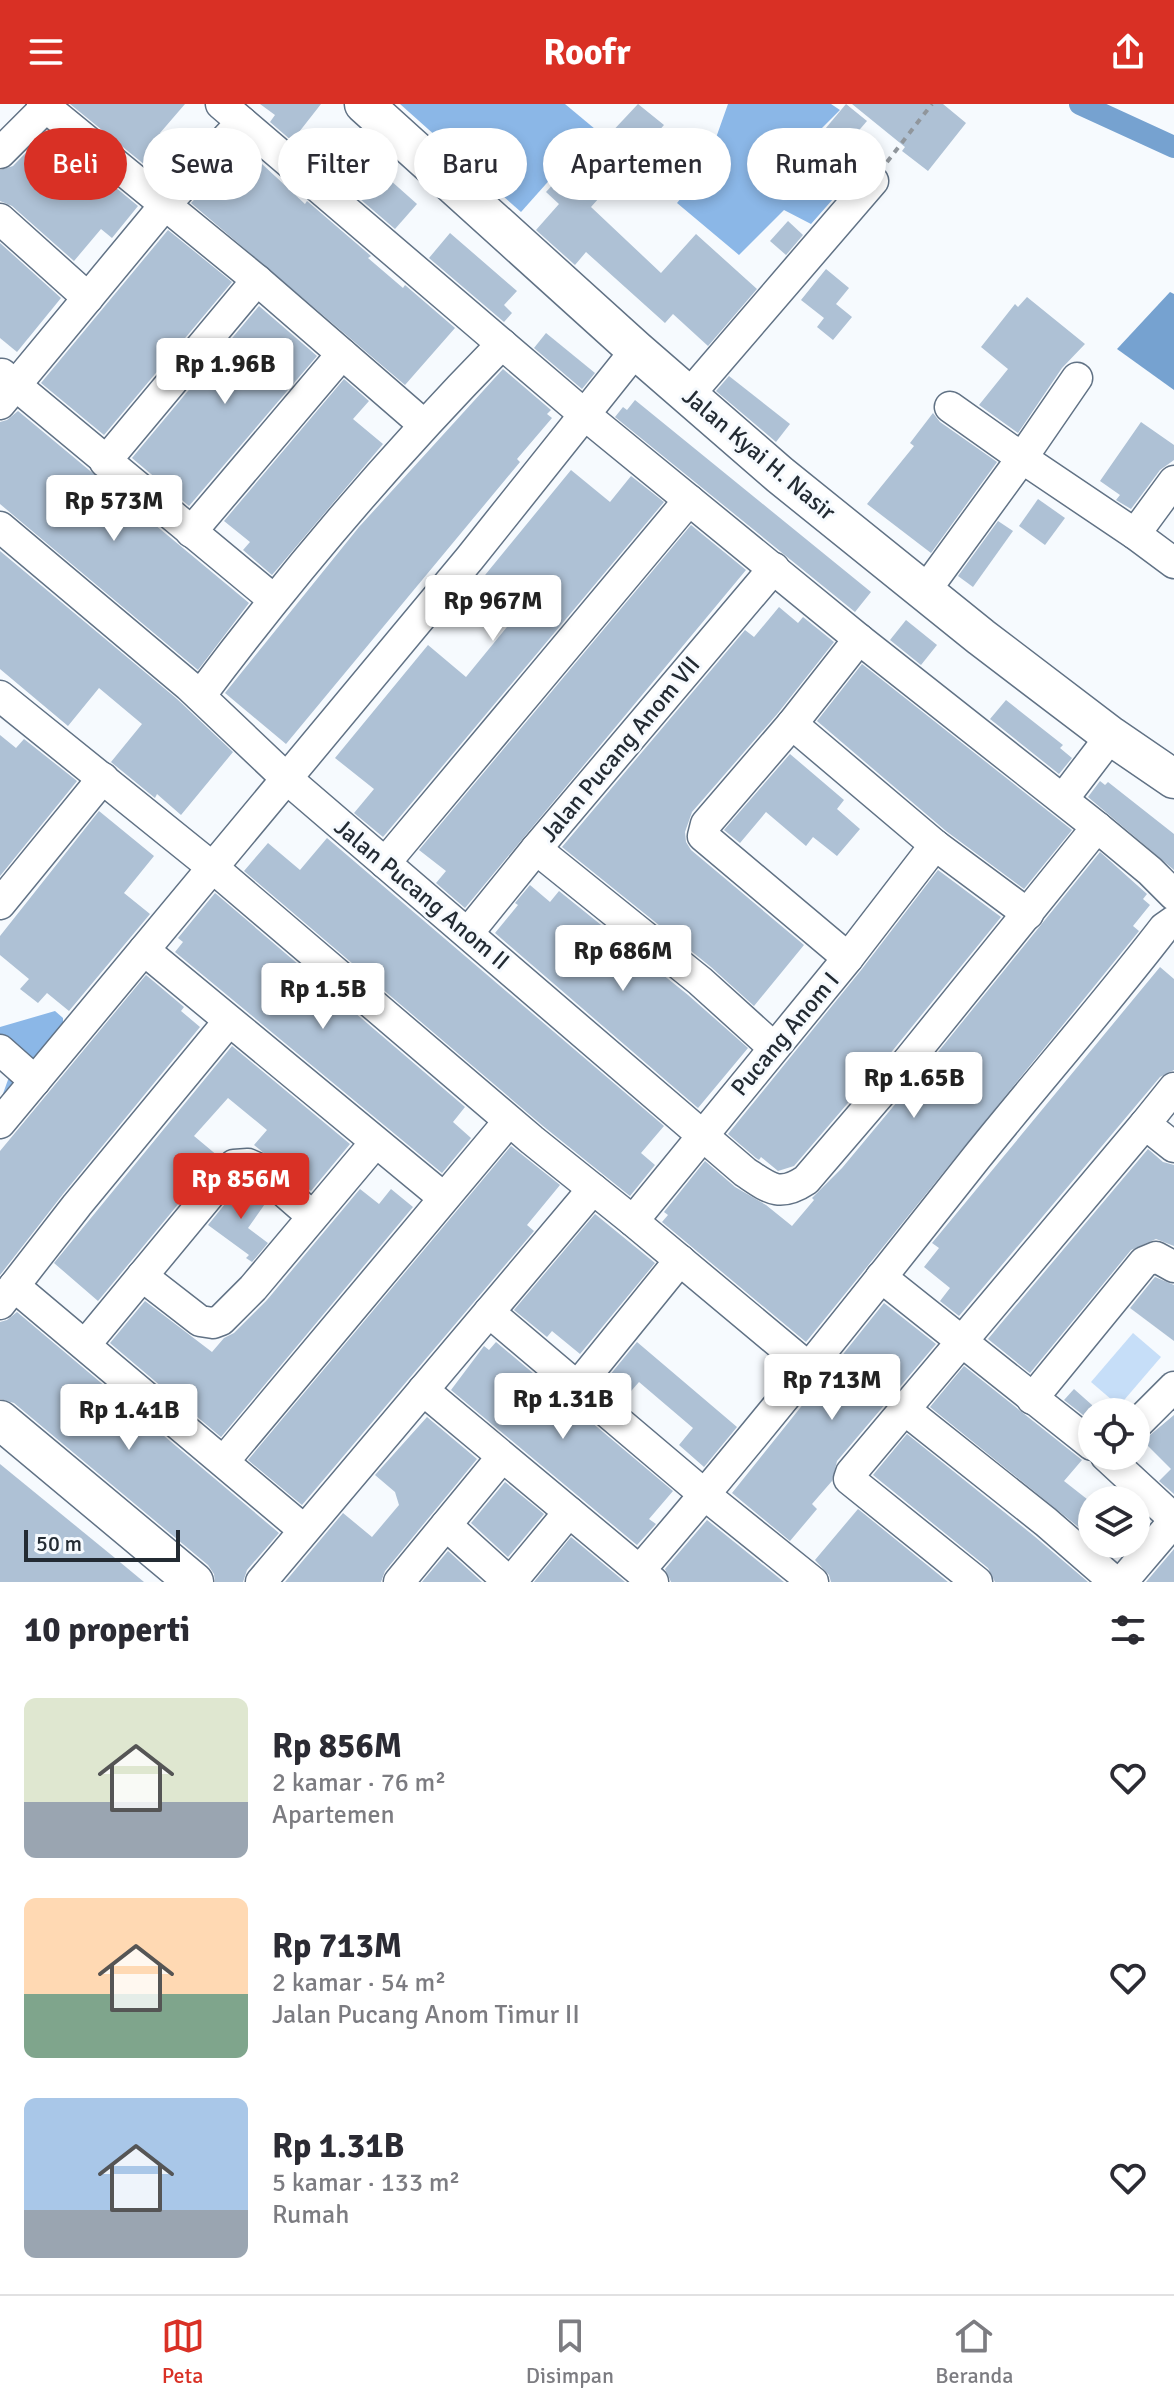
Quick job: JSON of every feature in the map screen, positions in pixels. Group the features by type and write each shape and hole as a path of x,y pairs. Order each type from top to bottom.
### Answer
{"main road":[{"name":"Jalan Kyai H. Nasir","path":"364,104 636,350 780,475 1111,736 1174,779"},
{"path":"0,1420 194,1582"},
{"path":"0,1443 167,1582"}],"street":[{"path":"0,153 44,105 257,280 423,424"},
{"path":"273,599 105,462 5,388 88,298 164,206 231,113 585,415 859,639 1063,799 1150,871 1174,895"},
{"path":"688,396 857,200"},
{"path":"0,219 88,298"},
{"path":"105,462 257,280"},
{"path":"200,696 273,599 423,424 502,344"},
{"path":"0,1123 636,350"},
{"path":"191,532 342,354"},
{"path":"925,591 1077,378"},
{"path":"950,407 1174,563"},
{"path":"1135,534 1174,481"},
{"path":"385,863 689,500"},
{"name":"Jalan Pucang Anom II","path":"0,527 200,696 286,778 745,1172 774,1190 784,1191 806,1180 1028,914"},
{"name":"Jalan Pucang Anom VII","path":"468,933 774,568"},
{"path":"848,958 703,836 706,824 792,724 859,639"},
{"path":"0,696 212,867 509,1121 809,1368"},
{"path":"792,724 935,845 1028,914 1097,827"},
{"path":"1063,799 1111,736"},
{"path":"0,904 103,778"},
{"name":"Pucang Anom I","path":"633,1221 848,958 935,845"},
{"path":"536,849 690,972 773,1047"},
{"path":"423,1390 646,1576 705,1495 979,1155 1164,928 1174,921"},
{"path":"144,950 444,1198"},
{"path":"229,1021 7,1295 85,1345 304,1530"},
{"path":"0,1050 35,1081"},
{"path":"977,1582 849,1479 851,1473 1174,1088"},
{"path":"224,1461 509,1121"},
{"path":"1145,1124 1174,1147"},
{"path":"142,1276 200,1321 213,1323 221,1320 253,1288 375,1143"},
{"path":"85,1345 234,1165 248,1164 257,1168 312,1216"},
{"path":"261,1582 593,1189"},
{"path":"1032,1399 1144,1262 1156,1257 1174,1267"},
{"path":"577,1387 680,1260"},
{"path":"881,1277 1078,1434"},
{"path":"489,1312 813,1582"},
{"path":"1150,1411 1174,1387"},
{"path":"904,1409 1046,1522 1115,1582"},
{"path":"399,1582 502,1457"},
{"path":"1121,1470 1174,1520 1122,1582"},
{"path":"446,1525 510,1582 569,1512"}],"path":[{"path":"886,164 932,104"}],"shaded area":[{"path":"400,104 565,104 594,128 543,128 543,187 521,212 508,200 527,200 527,128 427,128"},
{"path":"728,104 831,104 840,110 822,128 747,128 747,200 832,200 811,224 784,210 739,255 677,203 679,200 731,200 731,128 719,128"},
{"path":"1170,292 1174,294 1174,390 1117,349"},
{"path":"55,1011 63,1018 63,1027 10,1129 0,1139 0,1102 9,1077 0,1063 0,1027"},
{"path":"1133,1333 1161,1357 1126,1398 1110,1398 1091,1382"}],"building":[{"path":"70,104 185,104 164,128 143,128 143,163 127,150 127,128 100,128"},
{"path":"260,104 321,104 302,128 278,129 270,122 275,115"},
{"path":"638,104 664,125 661,128 616,128"},
{"path":"846,104 867,121 861,128 826,128"},
{"path":"852,104 943,104 966,123 928,171 902,151 905,147 886,132 886,128 882,128"},
{"path":"24,155 24,200 127,200 127,197 138,206 112,238 101,229 74,261 12,206 0,201 0,170 13,166"},
{"path":"262,164 278,179 278,200 301,200 305,204 307,201 371,256 368,258 455,328 405,385 191,203 194,200 262,200"},
{"path":"398,187 417,204 395,229 361,200 398,200"},
{"path":"555,200 597,200 591,207 661,273 696,234 757,289 708,346 673,314 665,323 586,252 575,265 536,230 559,204"},
{"path":"788,221 803,235 786,255 770,241"},
{"path":"168,230 232,282 104,435 41,383"},
{"path":"450,233 517,291 504,305 512,313 504,322 429,258"},
{"path":"0,243 61,298 17,352 0,338"},
{"path":"826,269 849,288 836,304 852,317 833,340 817,327 824,318 801,300"},
{"path":"1027,297 1085,344 1062,368 1018,433 979,405 1008,369 981,347 1015,304 1018,307"},
{"path":"259,306 317,356 189,506 132,458"},
{"path":"546,333 595,373 582,389 534,348"},
{"path":"503,369 551,410 547,414 552,418 517,459 520,462 286,744 225,693 359,527"},
{"path":"729,376 790,424 776,442 716,391"},
{"path":"344,379 369,401 353,419 383,444 272,575 243,550 250,542 224,521"},
{"path":"635,400 871,592 855,612 615,417 623,407 627,410"},
{"path":"18,411 249,603 198,670 0,504 0,422"},
{"path":"933,413 940,422 997,462 931,553 867,504 914,446 910,443"},
{"path":"1141,422 1174,445 1174,460 1160,470 1131,509 1116,500 1120,495 1100,481"},
{"path":"571,470 610,502 631,476 664,502 383,837 354,813 374,789 335,758 428,645 466,677 520,611 481,580"},
{"path":"1038,499 1065,518 1045,545 1019,526"},
{"path":"998,521 1013,531 973,587 958,576"},
{"path":"691,525 746,570 465,908 436,883 446,871 419,850"},
{"path":"0,551 177,699 233,752 181,815 111,762 142,724 99,688 68,726 0,669"},
{"path":"779,607 798,623 803,617 834,642 778,713 692,812 685,832 691,850 804,945 754,1006 711,967 562,847 745,630 754,637"},
{"path":"906,620 937,645 921,665 890,640"},
{"path":"862,664 1072,830 1024,889 946,831 817,721"},
{"path":"1006,700 1063,745 1060,748 1072,758 1059,774 990,719"},
{"path":"0,735 16,748 24,739 77,781 0,876"},
{"path":"790,754 844,800 837,809 860,829 837,856 813,837 806,846 766,812 740,843 724,830"},
{"path":"1100,781 1105,785 1108,782 1174,834 1174,870 1088,797"},
{"path":"99,811 154,856 124,893 150,914 69,1011 47,993 38,1003 20,989 29,979 0,955 0,936"},
{"path":"327,838 664,1126 641,1153 655,1165 630,1196 543,1126 244,871 268,843 300,870"},
{"path":"1100,852 1147,894 1143,899 1150,905 1133,926 1139,931 806,1342 662,1222 668,1215 664,1212 705,1161 735,1187 766,1205 792,1226 814,1200 812,1198 842,1168 917,1078"},
{"path":"938,870 1001,917 794,1166 778,1171 761,1157 759,1160 756,1158 728,1134"},
{"path":"530,885 550,902 559,891 688,995 748,1048 698,1108 495,933"},
{"path":"215,893 465,1107 453,1122 471,1138 442,1173 175,952 183,942 178,938"},
{"path":"1160,967 1174,979 1174,1070 1160,1077 959,1316 940,1301 950,1288 924,1267 939,1248 932,1243"},
{"path":"146,975 184,1007 181,1011 200,1027 0,1275 0,1151"},
{"path":"232,1046 350,1144 311,1191 254,1145 267,1130 228,1098 194,1136 218,1156 98,1301 54,1263"},
{"path":"511,1146 560,1185 527,1225 534,1231 302,1505 248,1460"},
{"path":"1148,1149 1163,1162 1174,1165 1174,1246 1156,1239 1131,1250 1030,1373 988,1339"},
{"path":"242,1183 267,1201 248,1228 268,1243 252,1262 246,1258 249,1255 208,1225"},
{"path":"360,1189 379,1204 391,1189 413,1207 221,1437 110,1343 145,1301 212,1352 267,1300"},
{"path":"595,1214 655,1263 580,1354 552,1331 547,1337 514,1310"},
{"path":"1155,1277 1174,1285 1174,1341 1130,1308"},
{"path":"884,1303 936,1344 837,1461 832,1481 812,1504 817,1509 790,1541 732,1493"},
{"path":"17,1312 279,1533 247,1570 243,1582 215,1582 208,1565 14,1403 0,1399 0,1322"},
{"path":"496,1342 673,1491 649,1519 656,1524 637,1545 451,1390 484,1346 489,1350"},
{"path":"637,1342 737,1427 704,1467 679,1445 693,1428 639,1382 625,1398 605,1381"},
{"path":"964,1366 1078,1457 1078,1465 1064,1481 1078,1492 1078,1527 930,1407"},
{"path":"1074,1389 1084,1398 1078,1398 1078,1411 1064,1400"},
{"path":"1174,1415 1174,1494 1159,1481 1171,1469 1150,1448 1150,1435"},
{"path":"427,1417 477,1459 385,1571 381,1582 285,1582 343,1513 372,1537 399,1505 395,1492 375,1475"},
{"path":"907,1434 1088,1582 995,1582 988,1568 873,1475"},
{"path":"0,1464 115,1558 144,1582 0,1582"},
{"path":"505,1482 544,1514 508,1557 471,1523"},
{"path":"858,1509 948,1582 831,1582 829,1575 815,1560"},
{"path":"707,1520 784,1582 671,1582 665,1569"},
{"path":"571,1537 625,1582 534,1582"},
{"path":"1174,1549 1174,1582 1146,1582"},
{"path":"448,1551 482,1582 422,1582"}],"waterway":[{"path":"1080,104 1174,147"}]}
